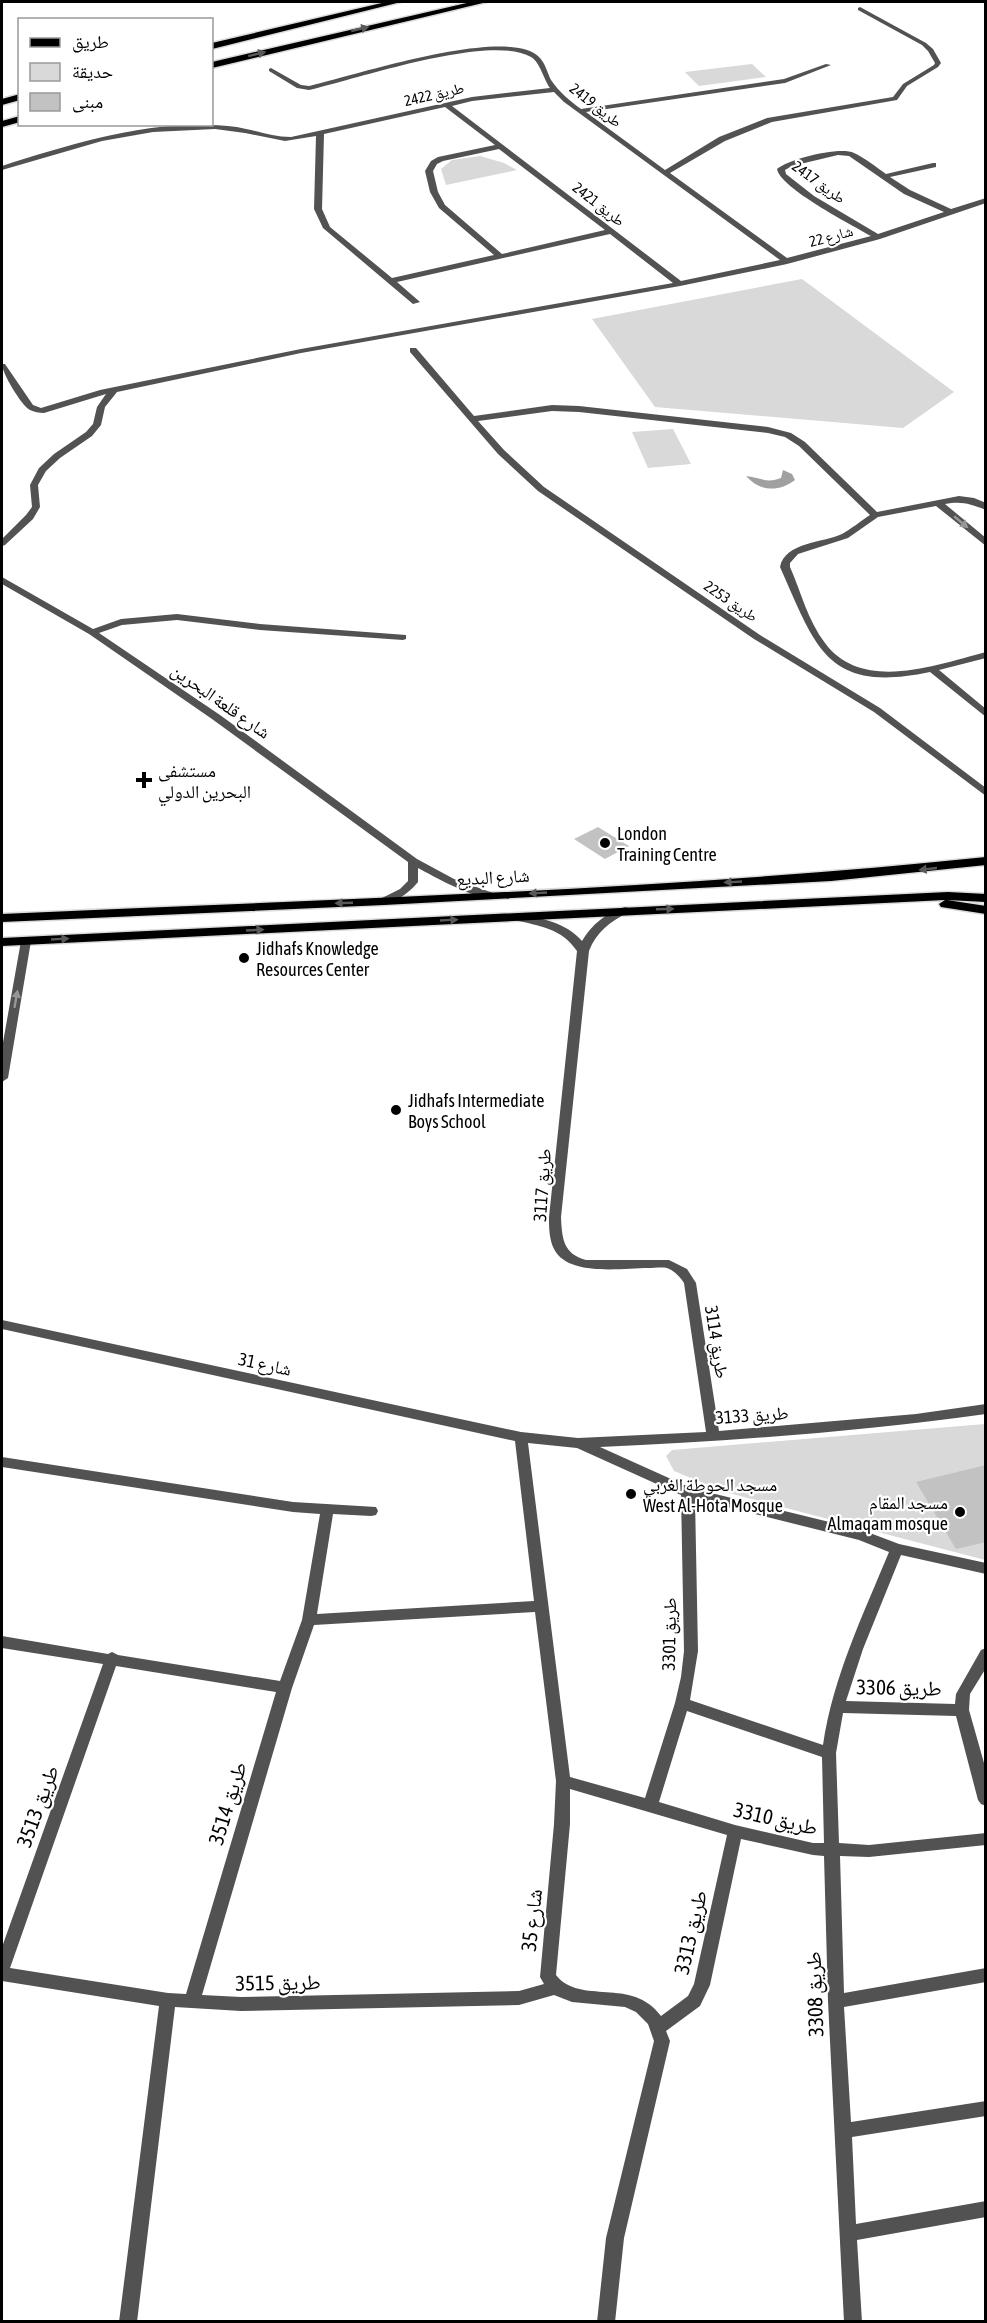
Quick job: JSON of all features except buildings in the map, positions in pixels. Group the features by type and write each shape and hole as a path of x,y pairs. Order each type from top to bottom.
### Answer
{"highway":[{"path":"213,46 396,2"},
{"path":"213,65 482,2"},
{"path":"2,102 18,98"},
{"path":"2,124 18,120"}],"main road":[{"name":"شارع البديع","path":"2,918 384,901 831,877 986,861"},
{"path":"2,942 625,910 948,896 986,898"},
{"path":"902,899 986,910"}],"street":[{"path":"665,173 722,139 761,123 811,111 895,99 905,85 936,66 938,63 931,50 860,9"},
{"name":"طريق 2419","path":"271,70 300,87 309,88 458,52 507,48 522,50 535,56 555,90 580,111 787,262"},
{"path":"580,111 785,81 828,65"},
{"name":"طريق 2422","path":"2,168 64,148 120,136 206,127 244,131 279,140 291,139 498,95 555,90"},
{"name":"طريق 2421","path":"447,105 680,285"},
{"path":"320,134 318,209 321,219 327,228 416,302"},
{"path":"501,146 441,159 434,162 429,171 434,192 442,206 501,257"},
{"name":"طريق 2417","path":"877,237 811,198 780,171 790,164 844,153 856,156 907,192 950,212"},
{"path":"883,177 933,165"},
{"name":"شارع 22","path":"2,366 34,410 48,410 114,390 396,332 680,285 787,262 877,237 986,200"},
{"path":"392,281 611,231"},
{"name":"طريق 2253","path":"413,350 501,452 541,489 757,637 877,710 986,793"},
{"path":"2,543 30,518 36,507 34,485 42,470 57,456 89,434 97,425 101,407 114,390"},
{"path":"471,419 552,408 579,409 768,430 788,435 801,444 875,515"},
{"path":"986,507 959,499 875,515 845,536 795,552 786,562 785,567 818,639 829,656 848,669 875,675 932,669 986,655"},
{"path":"937,502 986,543"},
{"name":"شارع قلعة البحرين","path":"2,580 92,632 216,717 413,861 450,881 489,895"},
{"path":"92,632 121,622 177,617 260,627 403,637"},
{"path":"827,680 848,669"},
{"path":"932,669 986,714"},
{"path":"384,901 404,891 412,882 413,861"},
{"path":"508,917 529,919 564,929 583,951 593,932 607,920 625,910"},
{"path":"2,1078 26,941"},
{"name":"طريق 3117","path":"583,951 555,1217 556,1242 562,1254 574,1262 669,1264"},
{"name":"طريق 3114","path":"669,1264 683,1272 690,1283 713,1436"},
{"name":"شارع 31","path":"2,1324 521,1437"},
{"name":"طريق 3133","path":"521,1437 578,1443 713,1436 916,1419 986,1409"},
{"name":"شارع 35","path":"521,1437 563,1781 562,1824 548,1971 555,1988"},
{"path":"578,1443 688,1492 862,1535 897,1549 986,1569"},
{"path":"2,1462 327,1511 371,1511"},
{"name":"طريق 3301","path":"650,1806 688,1677 691,1651 688,1492"},
{"name":"طريق 3514","path":"192,2001 285,1688 309,1620 327,1511"},
{"name":"طريق 3308","path":"853,2322 836,2001 829,1753 837,1707 844,1683 897,1549"},
{"path":"309,1620 540,1606"},
{"path":"2,1642 112,1658 285,1688"},
{"path":"986,1654 963,1694 962,1710 986,1800"},
{"name":"طريق 3513","path":"2,1968 112,1658"},
{"path":"682,1703 829,1753"},
{"name":"طريق 3306","path":"837,1707 962,1710"},
{"name":"طريق 3310","path":"563,1781 795,1846 832,1851 869,1851 986,1839"},
{"name":"طريق 3313","path":"660,2026 694,2001 702,1985 735,1831"},
{"name":"طريق 3515","path":"2,1974 168,2000 241,2004 519,1998 555,1988"},
{"path":"836,2001 986,1975"},
{"path":"555,1988 568,1995 623,2000 638,2004 651,2014 660,2026 662,2041 660,2055 615,2238 606,2322"},
{"path":"128,2322 168,2000"},
{"path":"842,2131 986,2108"},
{"path":"848,2234 986,2209"}],"green space":[{"path":"752,64 766,77 699,86 685,72"},
{"path":"480,156 504,163 517,170 446,185 441,169 452,160"},
{"path":"802,279 954,392 903,428 655,407 592,319"},
{"path":"673,429 691,464 648,468 632,432"},
{"path":"985,1424 985,1560 725,1492 674,1471 666,1456 672,1450"}],"shaded area":[{"path":"783,470 792,474 795,480 782,487 763,487 746,476 776,480 781,478"}],"place":[{"name":"مستشفى البحرين الدولي","path":"144,780"},
{"name":"London Training Centre","path":"605,843"},
{"name":"Jidhafs Knowledge Resources Center","path":"244,958"},
{"name":"Jidhafs Intermediate Boys School","path":"396,1110"},
{"name":"مسجد الحوطة الغربي West Al-Hota Mosque","path":"631,1494"},
{"name":"مسجد المقام Almaqam mosque","path":"960,1512"}]}
